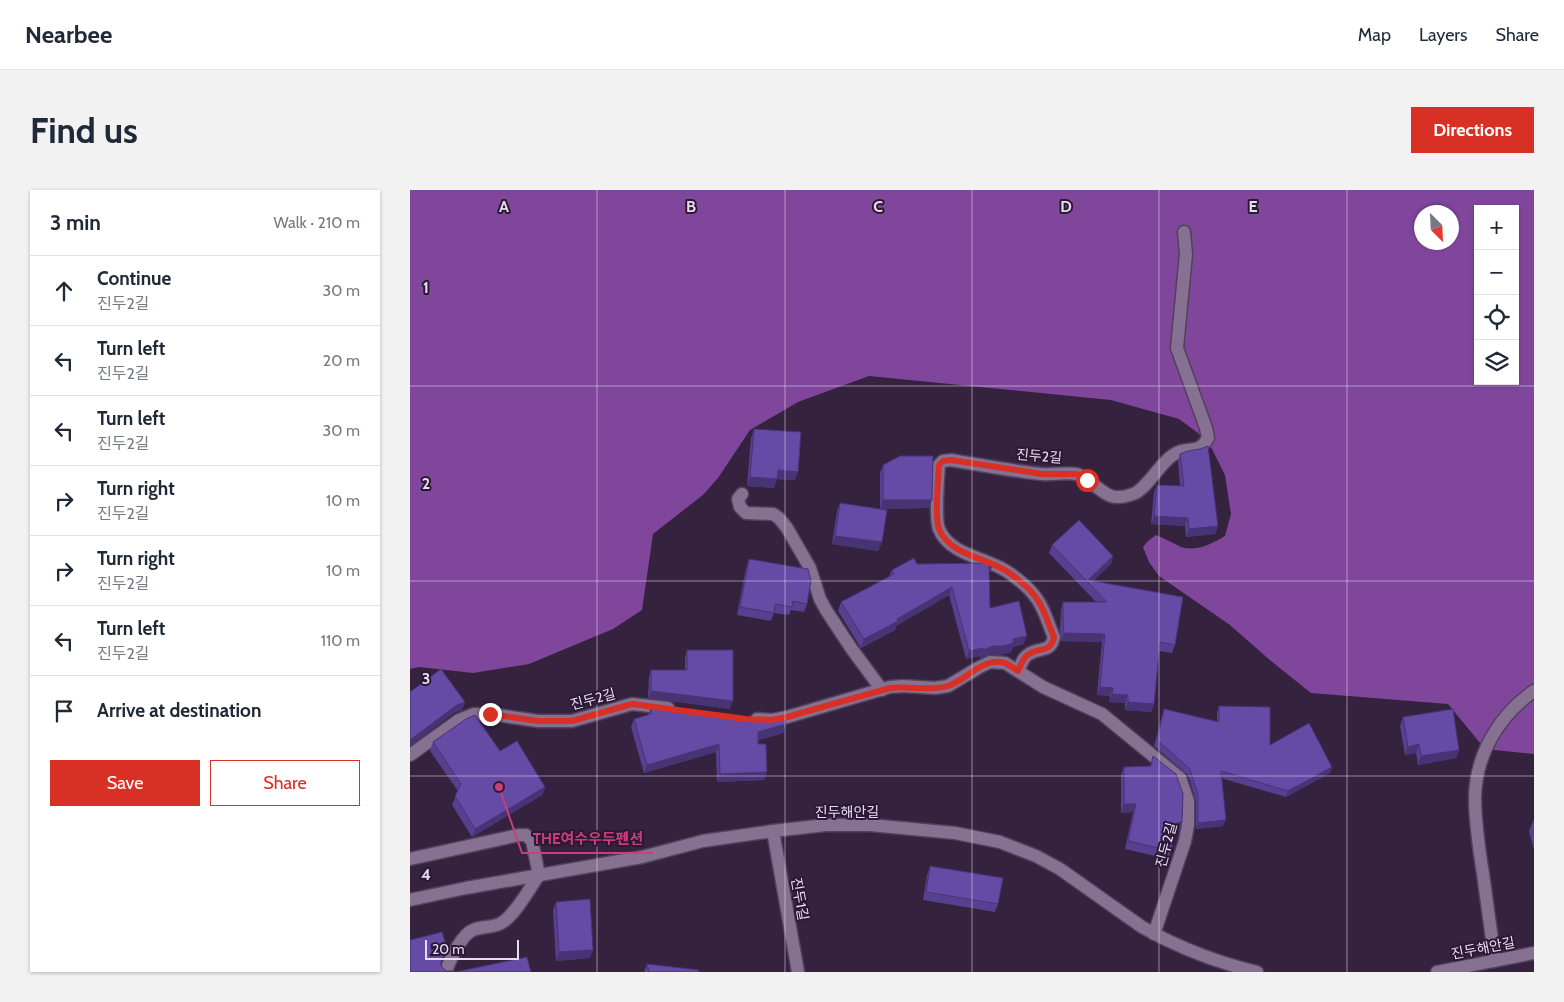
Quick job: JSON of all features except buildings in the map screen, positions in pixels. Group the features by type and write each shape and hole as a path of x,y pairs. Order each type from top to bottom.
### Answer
{"street":[{"name":"진두2길","path":"1018,671 1028,654 1048,648 1053,643 1054,637 1034,595 1007,572 961,550 948,542 943,536 937,524 939,465 943,461 951,460 1042,474 1077,474 1104,494 1116,498 1140,492 1145,483 1172,455 1182,450 1198,449 1203,446 1208,438 1206,428 1177,348 1186,254 1184,232"},
{"path":"742,494 738,500 740,507 746,513 773,514 787,528 810,568 820,599 851,648 882,690"},
{"name":"진두2길","path":"746,719 772,720 787,717 882,690 903,686 935,688 948,686 990,662 1005,663 1043,687 1102,714 1180,778 1188,801 1188,825 1185,841 1154,934"},
{"path":"1496,961 1478,843 1475,797 1477,781 1485,749 1501,721 1522,699 1534,691"},
{"name":"진두2길","path":"410,755 459,720 474,714 490,714 538,721 572,721 632,704 682,710"},
{"name":"진두해안길","path":"410,900 642,857 703,841 773,830 826,825 870,825 955,833 1000,842 1036,856 1060,869 1142,927 1179,947 1233,966 1257,972"},
{"name":"진두1길","path":"773,830 798,972"},
{"path":"410,859 519,835 526,835 532,841 539,875 514,910 501,924 467,933 449,963 446,972"},
{"name":"진두해안길","path":"1437,972 1534,953"}],"shaded area":[{"path":"410,190 1534,190 1534,754 1485,749 1448,704 1311,693 1230,625 1159,576 1149,562 1143,547 1148,541 1156,535 1185,548 1203,547 1225,536 1231,514 1225,475 1212,449 1198,433 1179,419 1111,400 869,376 798,402 750,430 718,478 704,494 653,534 642,610 613,629 529,664 473,673 419,667 410,669"}],"place":[{"name":"THE여수우두펜션","path":"499,787"}],"route":[{"path":"490,714 538,721 572,721 632,704 746,719 772,720 890,688 903,686 935,688 948,686 990,662 1005,663 1018,671 1028,654 1048,648 1053,643 1054,637 1034,595 998,566 961,550 948,542 943,536 937,524 939,465 943,461 951,460 1042,474 1077,474 1087,480"}]}
